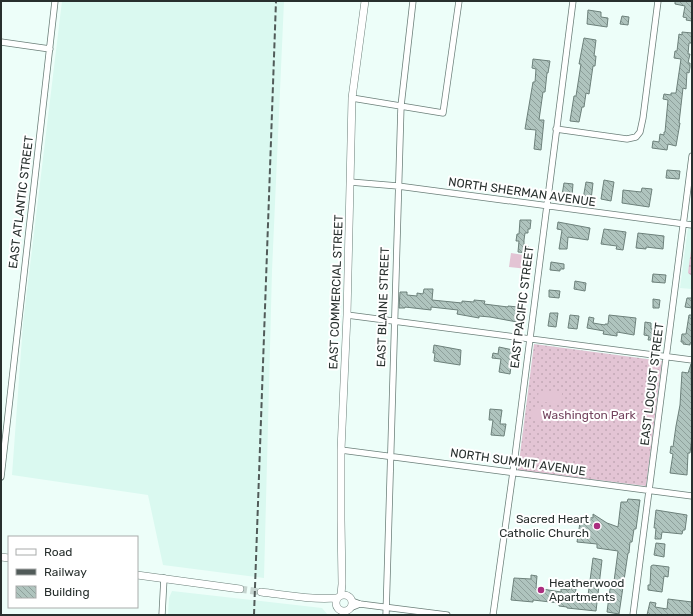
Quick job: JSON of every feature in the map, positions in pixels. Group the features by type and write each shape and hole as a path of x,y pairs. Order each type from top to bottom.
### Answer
{"street":[{"name":"EAST ATLANTIC STREET","path":"1,477 2,444 55,1"},
{"name":"EAST COMMERCIAL STREET","path":"341,596 341,450 347,315 352,98 365,1"},
{"name":"EAST BLAINE STREET","path":"386,615 393,321 401,106 413,1"},
{"path":"352,98 443,113 459,1"},
{"name":"EAST PACIFIC STREET","path":"493,615 513,472 573,1"},
{"path":"556,128 627,139 636,137 640,132 643,118 658,1"},
{"path":"1,42 50,49"},
{"name":"EAST LOCUST STREET","path":"633,615 692,156"},
{"name":"NORTH SHERMAN AVENUE","path":"350,182 398,186 692,225"},
{"path":"347,315 692,360"},
{"name":"NORTH SUMMIT AVENUE","path":"341,450 692,496"},
{"path":"138,575 240,589"},
{"path":"162,615 164,578"},
{"path":"261,592 327,599 341,596 351,598 349,608"},
{"path":"339,610 341,596"},
{"path":"327,599 339,610"},
{"path":"339,610 360,604 447,615"}],"shaded area":[{"path":"62,1 284,1 272,271 264,578 163,565 148,495 12,475 23,324"},
{"path":"689,220 692,220 692,289 680,288"},
{"path":"172,591 322,608 328,615 168,615 169,598"}],"green space":[{"path":"692,242 692,276 688,273"},
{"path":"511,253 530,256 528,269 509,267"},
{"name":"Washington Park","path":"534,344 662,361 646,486 518,470"},
{"path":"539,391 562,393 561,404 537,401"},
{"path":"532,408 557,410 555,422 531,419"}],"building":[{"path":"675,1 692,1 692,21 686,20 687,18 683,17 685,6 675,4"},
{"path":"588,10 601,12 601,17 608,18 607,27 587,24"},
{"path":"622,16 629,17 628,25 620,24"},
{"path":"682,32 692,33 692,43 689,43 688,54 690,54 688,63 690,63 690,67 689,73 687,72 686,89 683,88 680,123 676,146 668,144 667,150 652,148 653,141 659,142 660,134 664,135 665,132 668,100 663,99 664,94 671,95 671,93 676,93 681,59 674,58 675,51 677,51 679,34 682,35"},
{"path":"584,38 596,40 594,56 596,56 595,66 593,66 589,94 586,93 584,107 582,107 579,122 570,121 574,96 576,96 581,64 579,64"},
{"path":"533,59 550,61 539,120 544,120 541,150 534,149 536,130 525,129 533,82 535,82 536,69 532,68"},
{"path":"667,170 680,171 679,179 666,178"},
{"path":"604,180 614,182 611,201 601,199"},
{"path":"586,182 593,183 591,200 583,199"},
{"path":"564,183 573,184 572,196 562,195"},
{"path":"642,188 652,189 649,207 622,203 623,190 641,192"},
{"path":"520,220 531,220 530,229 528,229 528,233 525,233 524,240 524,246 528,246 528,253 518,252 519,241 516,241 517,234 519,234"},
{"path":"558,222 590,228 588,240 568,237 567,249 559,249 562,230 557,229"},
{"path":"604,229 626,232 623,250 616,249 617,246 601,244"},
{"path":"638,233 664,236 663,249 646,247 646,249 636,248"},
{"path":"551,262 564,264 564,269 560,269 560,271 550,270"},
{"path":"653,274 666,275 665,283 652,282"},
{"path":"575,281 586,283 585,291 574,289"},
{"path":"424,289 433,289 432,300 462,303 462,301 474,302 474,300 485,301 484,304 518,307 517,322 490,317 479,316 479,318 457,314 458,310 431,307 431,310 405,307 399,308 400,292 407,292 407,295 417,296 417,293 423,294"},
{"path":"549,290 560,291 559,298 549,297"},
{"path":"687,298 692,298 692,308 685,307"},
{"path":"653,299 660,300 659,308 653,308"},
{"path":"550,313 558,313 556,327 548,326"},
{"path":"570,315 579,316 577,329 568,328"},
{"path":"609,315 636,318 634,335 617,332 617,336 603,334 604,331 587,328 589,317 594,318 593,323 605,325 608,324"},
{"path":"689,315 692,315 692,343 690,343 690,345 683,344 683,342 681,342 682,334 686,334"},
{"path":"645,322 651,323 651,329 656,329 654,340 648,340 649,336 644,335"},
{"path":"434,345 461,350 460,365 434,361"},
{"path":"499,347 513,350 510,374 499,372 501,359 492,358 493,353 498,354"},
{"path":"691,364 692,437 690,453 688,453 687,475 670,473 673,454 670,453 671,446 673,447 680,405 682,372 688,373"},
{"path":"490,409 502,410 500,424 506,424 504,436 491,435 493,420 489,420"},
{"name":"Sacred Heart Catholic Church","path":"628,499 640,500 636,529 634,529 632,542 630,542 619,614 607,612 610,589 613,589 618,551 597,548 597,544 577,542 581,516 593,518 593,514 607,523 618,527 621,502 627,502"},
{"path":"656,510 687,515 685,530 683,530 682,534 662,532 661,539 655,539 656,528 654,528"},
{"path":"656,543 665,544 664,557 654,555"},
{"path":"593,558 602,560 596,611 567,608 559,606 559,603 533,600 533,602 511,600 514,578 531,579 531,575 537,576 536,588 561,592 561,589 576,589 574,599 576,599 576,602 587,603"},
{"path":"651,566 669,567 668,577 664,576 662,592 648,590 648,585 650,585"},
{"path":"668,599 692,602 692,615 647,615 650,602 656,603 655,607 667,609"}],"tunnel":[{"path":"240,589 261,592"}],"railway":[{"path":"254,615 276,1"}],"place":[{"name":"Sacred Heart Catholic Church","path":"597,526"},
{"name":"Heatherwood Apartments","path":"541,590"}]}
